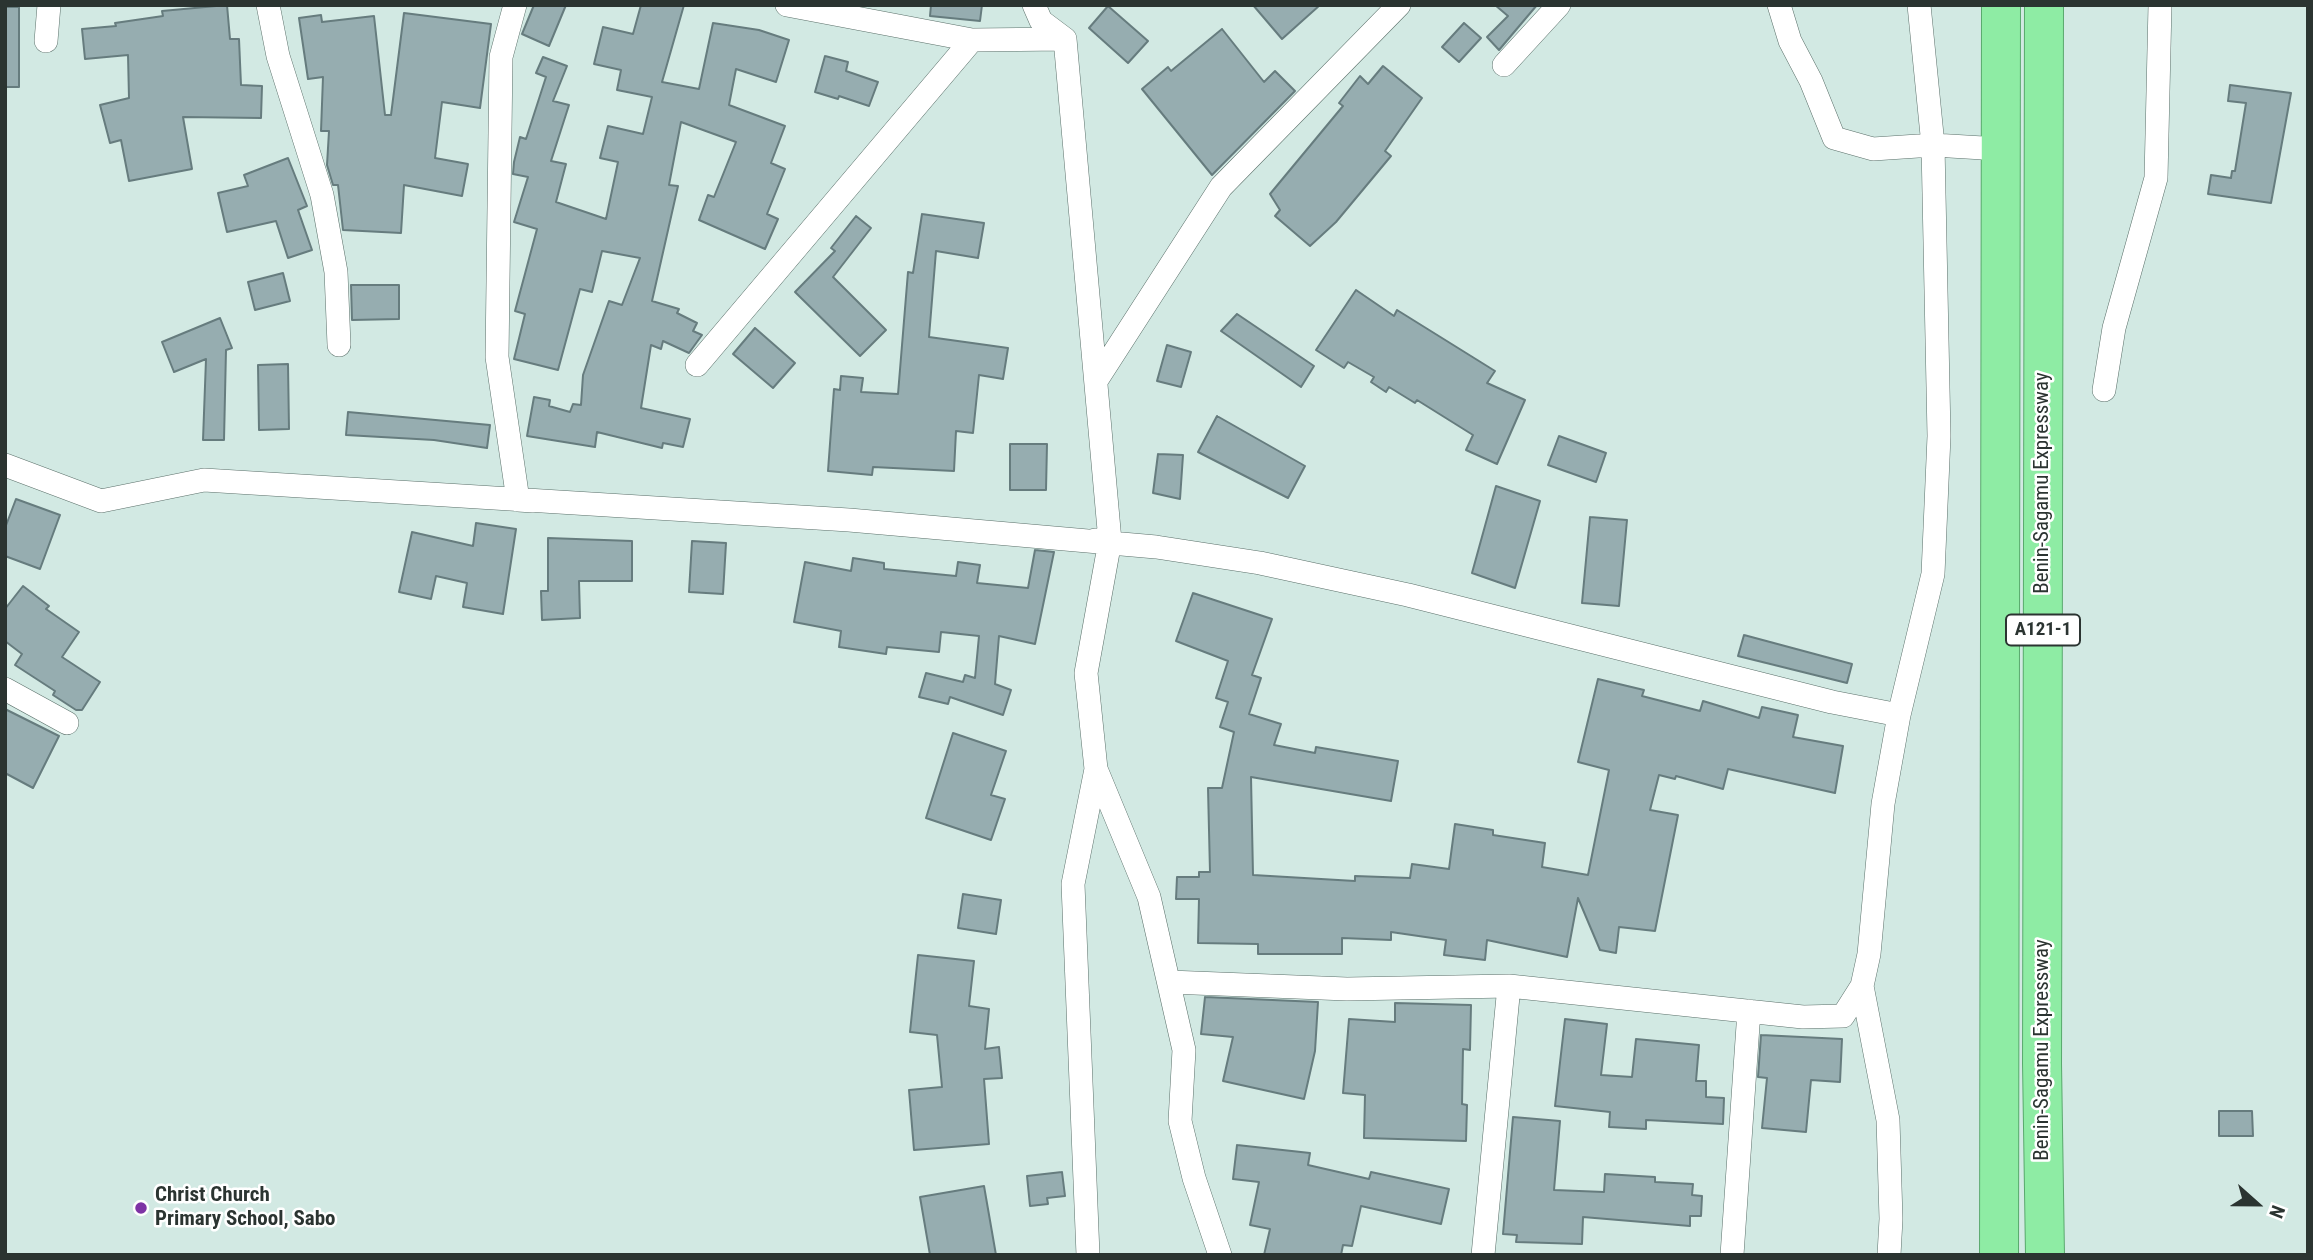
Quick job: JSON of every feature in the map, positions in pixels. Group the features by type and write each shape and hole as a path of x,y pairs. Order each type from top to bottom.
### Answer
{"highway":[{"name":"Benin-Sagamu Expressway","path":"1999,1255 2001,5"},
{"name":"Benin-Sagamu Expressway","path":"2044,5 2042,1063 2045,1255"}],"street":[{"path":"46,41 50,5"},
{"path":"268,5 278,56 322,195 335,272 340,345"},
{"path":"515,5 501,57 497,357 518,500"},
{"path":"787,5 972,40 1065,39"},
{"path":"1034,5 1041,21 1065,39 1110,541 1086,673 1096,769 1149,897 1184,1050 1180,1121 1194,1178 1220,1255"},
{"path":"1096,381 1221,187 1399,5"},
{"path":"1504,65 1559,5"},
{"path":"1779,5 1790,41 1811,81 1834,138 1873,149 1933,145 2000,149"},
{"path":"1169,982 1347,989 1509,986 1802,1017 1843,1016 1862,986 1869,954 1883,804 1899,715 1933,575 1939,436 1933,145 1919,5"},
{"path":"2104,390 2114,328 2156,178 2161,5"},
{"path":"697,365 972,40"},
{"path":"5,465 101,500 204,480 1110,541 1483,623 1802,705 1899,715"},
{"path":"5,689 67,723"},
{"path":"1088,1255 1073,884 1096,769"},
{"path":"1483,1255 1509,986"},
{"path":"1862,986 1888,1120 1891,1219 1889,1255"},
{"path":"1732,1255 1749,1011"}],"building":[{"path":"227,5 230,39 239,39 241,85 262,86 261,118 183,117 192,169 129,181 121,140 110,143 100,105 129,98 128,55 85,59 82,29 116,26 115,23 163,16 162,11"},
{"path":"534,5 566,5 549,46 522,34"},
{"path":"641,5 684,5 662,82 699,89 713,23 759,30 789,40 776,82 736,69 729,105 785,126 771,163 785,169 767,214 778,219 765,249 699,220 708,195 714,197 736,142 681,122 669,185 678,186 652,301 679,309 677,313 697,323 693,331 702,335 689,353 663,341 661,349 651,345 641,408 690,419 683,447 663,443 662,448 597,432 595,447 527,436 534,397 550,400 549,406 570,412 573,404 581,405 583,375 609,301 622,305 640,258 602,251 592,292 580,289 558,370 514,359 525,314 515,311 537,229 514,222 528,177 513,174 520,137 526,139 546,77 536,73 543,57 567,66 553,101 569,105 551,161 566,164 556,202 606,219 618,162 600,158 608,126 643,134 652,97 617,90 621,70 594,64 603,27 633,34"},
{"path":"931,5 982,5 980,21 930,16"},
{"path":"1253,5 1320,5 1282,39"},
{"path":"1495,5 1537,5 1499,50 1487,37 1508,16"},
{"path":"1108,6 1148,41 1128,63 1089,28"},
{"path":"5,7 19,7 19,87 5,87"},
{"path":"404,13 491,24 480,108 442,102 435,158 468,164 462,196 404,185 401,233 343,230 338,185 333,185 327,165 329,131 321,131 323,77 308,79 299,18 321,15 322,22 374,16 385,115 391,115"},
{"path":"1464,23 1481,38 1459,62 1442,47"},
{"path":"1222,29 1264,82 1275,71 1295,91 1212,175 1142,89 1168,67 1171,71"},
{"path":"825,56 848,62 846,71 878,82 869,106 839,96 838,99 815,92"},
{"path":"1383,66 1422,98 1385,151 1391,156 1336,222 1310,246 1275,216 1280,210 1270,194 1343,106 1339,103 1360,76 1368,84"},
{"path":"2230,85 2291,93 2271,203 2208,194 2211,175 2231,178 2232,171 2235,171 2246,103 2228,101"},
{"path":"288,158 307,206 298,210 312,250 288,258 276,221 227,232 218,193 248,186 244,175"},
{"path":"922,214 984,223 978,258 936,251 929,337 1008,348 1003,379 979,375 973,433 956,431 954,471 873,467 872,475 828,471 834,389 840,390 841,376 863,378 861,392 898,394 908,272 913,273"},
{"path":"856,216 871,228 833,277 886,330 860,356 795,292 835,251 831,248"},
{"path":"283,273 290,301 255,310 248,282"},
{"path":"351,285 399,285 399,319 352,320"},
{"path":"1356,290 1394,316 1397,310 1495,371 1487,383 1525,400 1497,464 1466,450 1473,435 1417,400 1415,403 1389,387 1386,392 1371,382 1374,377 1348,362 1344,368 1316,350"},
{"path":"1237,314 1314,366 1301,387 1221,331"},
{"path":"220,318 232,348 226,350 224,440 203,440 206,359 174,372 162,342"},
{"path":"755,328 795,363 773,388 733,354"},
{"path":"1167,345 1191,352 1181,387 1157,381"},
{"path":"288,364 289,429 259,430 258,365"},
{"path":"348,412 490,425 487,448 434,440 346,435"},
{"path":"1217,416 1305,466 1288,498 1198,452"},
{"path":"1559,436 1606,453 1596,482 1548,465"},
{"path":"1010,444 1047,444 1046,490 1010,490"},
{"path":"1158,454 1183,455 1180,499 1153,493"},
{"path":"1496,486 1540,501 1515,588 1472,573"},
{"path":"16,499 60,515 40,569 5,556 5,528"},
{"path":"1590,517 1627,520 1619,606 1582,603"},
{"path":"476,523 516,529 503,614 463,607 467,583 436,576 431,599 399,592 412,532 473,546"},
{"path":"548,538 632,541 632,581 579,581 580,618 542,620 541,591 548,591"},
{"path":"692,541 726,543 723,594 689,592"},
{"path":"1035,550 1054,552 1035,644 999,636 995,684 1011,690 1003,715 950,697 948,704 919,697 926,673 963,682 965,675 975,678 979,636 941,632 939,652 887,647 886,654 839,647 841,631 794,622 805,562 851,571 853,558 884,563 884,569 956,576 958,562 980,565 977,583 1028,588"},
{"path":"23,586 49,606 46,609 79,632 62,657 100,682 82,710 76,710 53,695 55,691 15,665 22,654 5,641 5,609"},
{"path":"1193,593 1272,619 1252,675 1261,678 1249,714 1281,724 1274,745 1315,753 1316,747 1398,761 1391,801 1251,777 1253,875 1355,881 1355,876 1410,878 1412,864 1449,869 1455,824 1493,830 1493,835 1545,843 1542,867 1588,875 1609,770 1578,762 1598,679 1644,690 1642,696 1700,711 1703,701 1759,718 1762,707 1798,715 1793,737 1843,746 1835,793 1728,769 1723,789 1676,776 1675,779 1659,775 1650,810 1678,815 1655,931 1619,927 1616,953 1600,950 1578,898 1567,957 1487,940 1485,960 1444,955 1446,940 1391,932 1391,940 1342,938 1342,954 1258,954 1258,944 1198,943 1199,899 1176,899 1177,877 1199,877 1199,872 1210,872 1208,788 1222,788 1234,732 1220,727 1228,702 1216,698 1228,661 1176,641"},
{"path":"1744,635 1852,664 1847,683 1738,656"},
{"path":"5,709 59,736 33,788 5,773"},
{"path":"953,733 1006,751 991,795 1005,799 991,840 926,818"},
{"path":"963,894 1001,900 996,934 958,928"},
{"path":"918,955 974,961 969,1006 989,1009 985,1049 999,1047 1002,1078 984,1079 989,1144 914,1150 909,1090 942,1087 937,1035 910,1032"},
{"path":"1205,997 1318,1002 1315,1051 1304,1099 1223,1081 1233,1037 1201,1034"},
{"path":"1395,1003 1471,1005 1470,1050 1463,1049 1462,1104 1467,1105 1466,1141 1364,1138 1365,1095 1343,1093 1349,1019 1395,1022"},
{"path":"1565,1019 1607,1024 1601,1075 1632,1077 1636,1039 1699,1045 1696,1081 1706,1081 1706,1097 1724,1098 1723,1124 1646,1120 1646,1129 1609,1127 1610,1112 1555,1106"},
{"path":"1761,1035 1842,1039 1840,1082 1811,1080 1806,1132 1762,1128 1767,1078 1758,1077"},
{"path":"2219,1111 2252,1111 2253,1136 2219,1136"},
{"path":"1513,1117 1560,1121 1554,1190 1604,1192 1605,1174 1655,1177 1655,1182 1693,1184 1692,1195 1702,1196 1701,1216 1690,1216 1690,1226 1583,1217 1582,1244 1516,1242 1517,1235 1503,1234"},
{"path":"1237,1145 1310,1153 1308,1165 1369,1179 1371,1172 1449,1189 1441,1224 1361,1206 1352,1246 1343,1245 1341,1255 1264,1255 1270,1229 1250,1225 1259,1182 1233,1179"},
{"path":"1062,1172 1065,1196 1047,1198 1048,1204 1030,1206 1027,1176"},
{"path":"984,1186 996,1255 930,1255 920,1197"}],"place":[{"name":"Christ Church Primary School, Sabo","path":"141,1208"}]}
